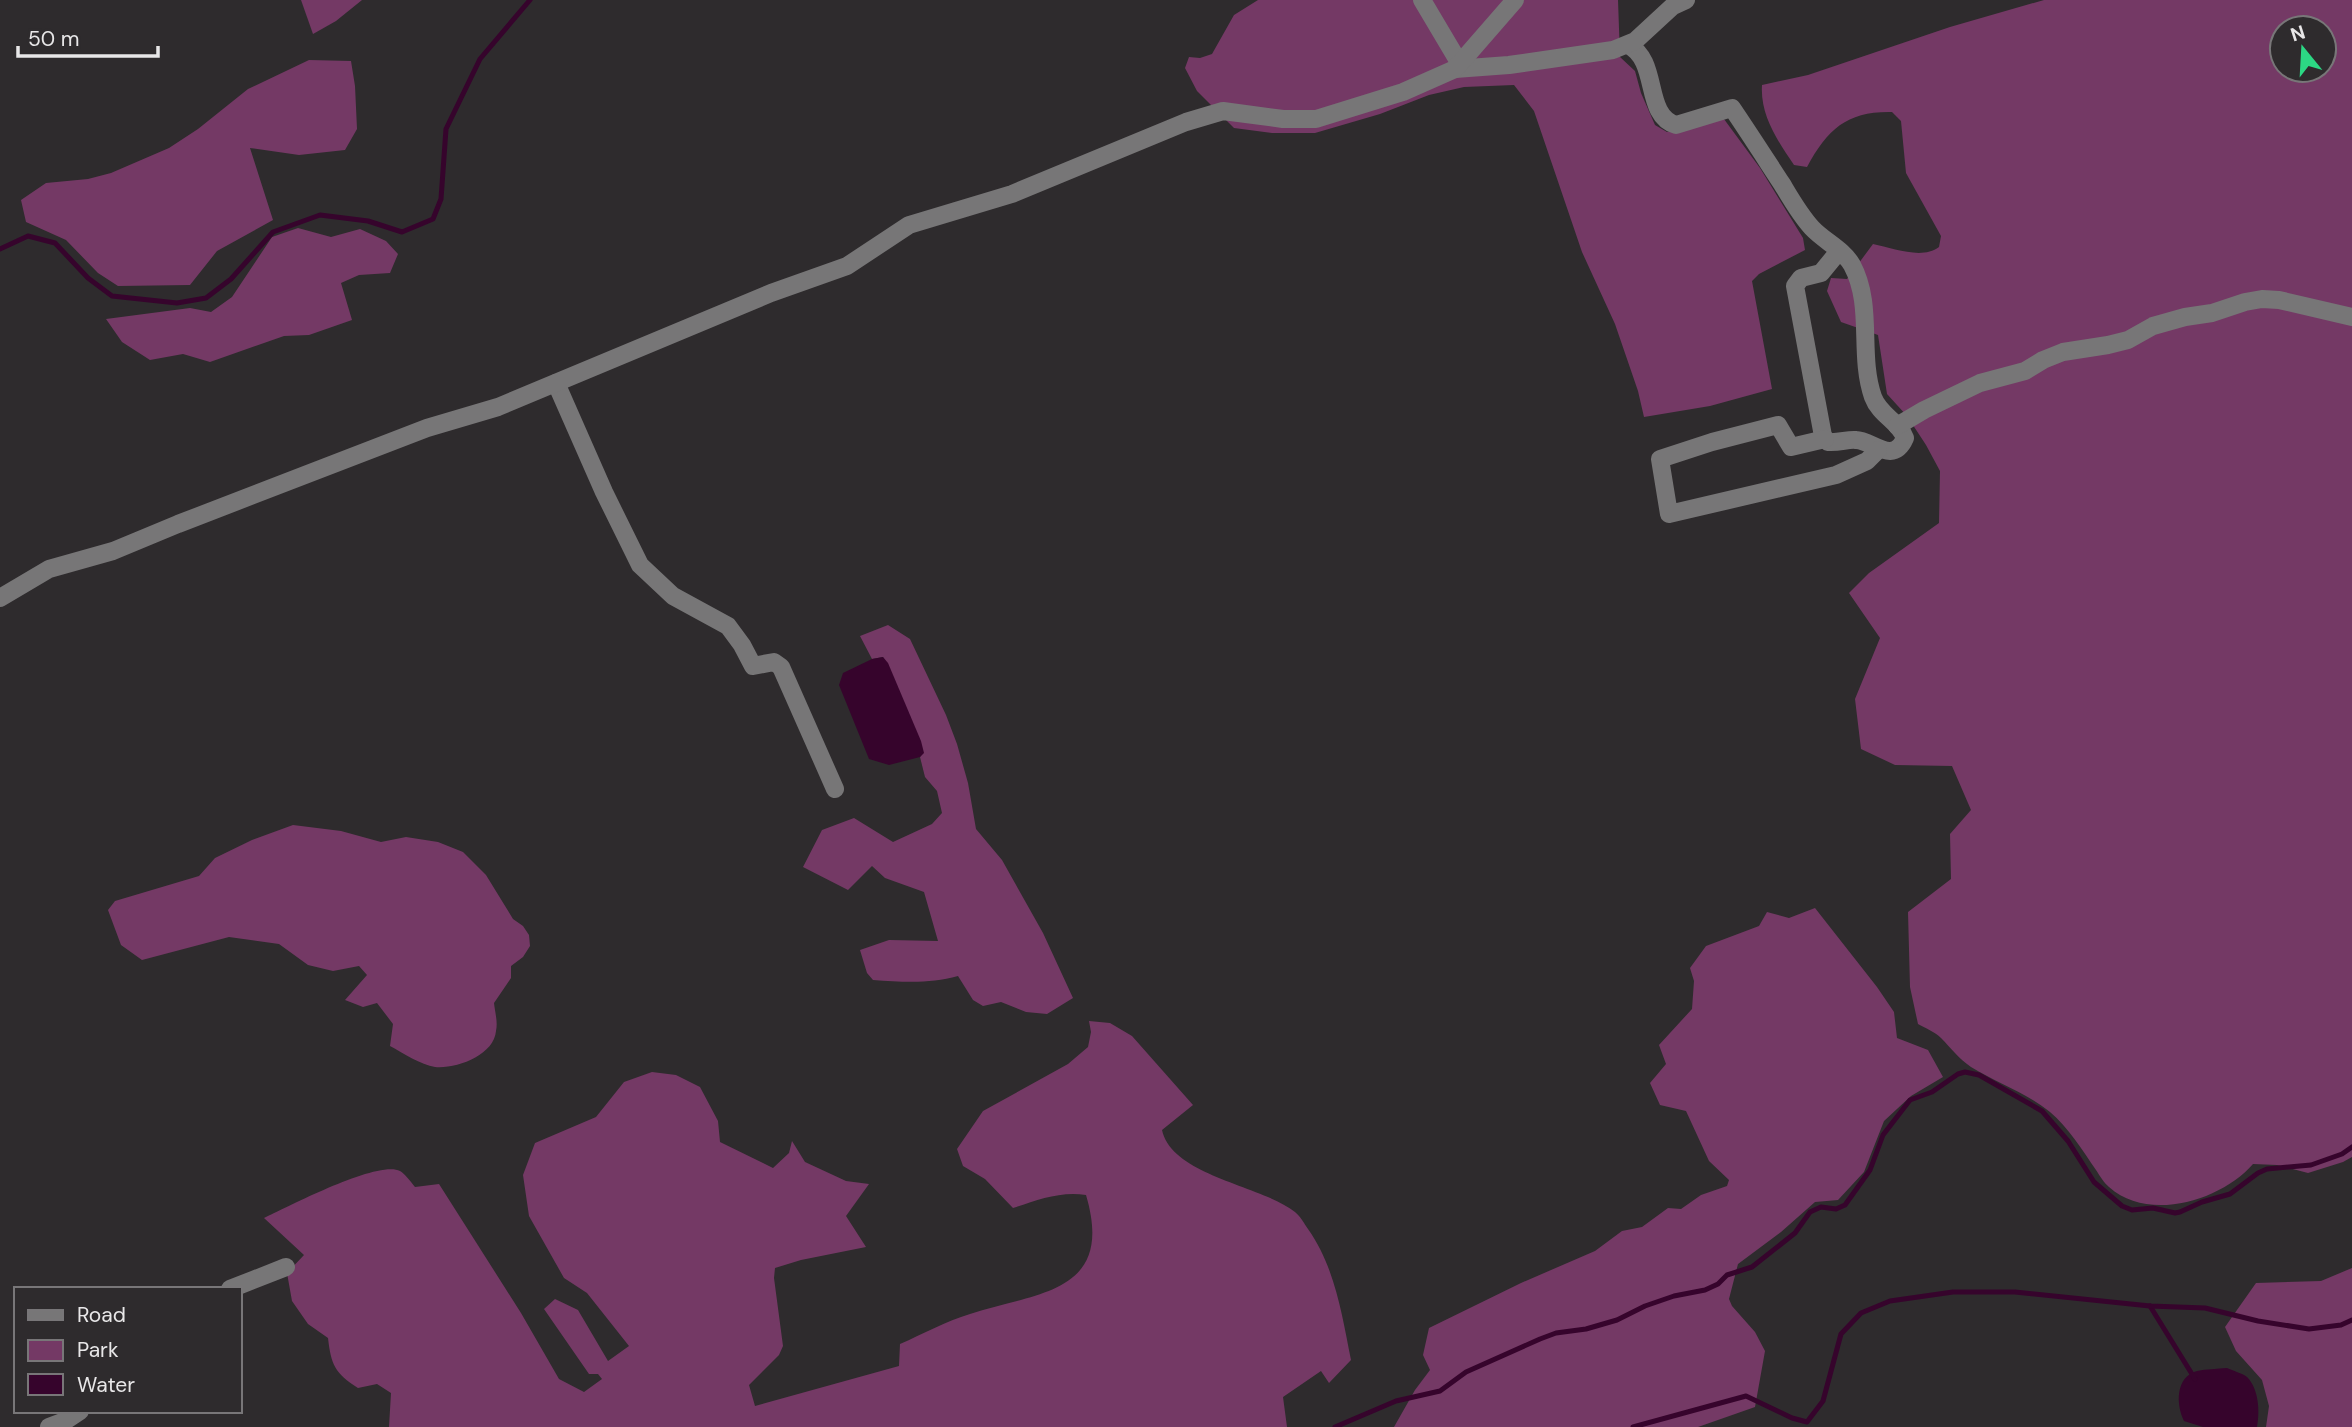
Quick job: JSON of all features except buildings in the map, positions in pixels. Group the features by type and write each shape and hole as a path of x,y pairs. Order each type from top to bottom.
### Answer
{"street":[{"path":"1422,0 1457,66"},
{"path":"0,598 49,569 113,551 403,437 498,407 771,293 847,266 909,225 1012,194 1186,122 1223,111 1283,119 1316,119 1403,92 1457,66 1516,0"},
{"path":"1457,66 1509,65 1628,46 1673,6 1686,0"},
{"path":"1628,46 1637,50 1647,65 1653,93 1668,122 1676,125 1732,107 1813,229 1839,251 1850,261 1859,280 1864,307 1873,396 1881,413 1902,431 1905,438 1894,450 1878,450 1855,439 1843,443 1828,442 1823,436 1795,286 1801,278 1821,272 1839,251"},
{"path":"1897,426 1970,388 2025,371 2063,352 2128,340 2153,327 2245,302 2279,300 2352,317"},
{"path":"556,383 640,565 673,596 728,626 753,666 774,662 781,667 835,789"},
{"path":"1825,439 1791,447 1778,425 1660,459 1669,514 1836,475 1867,461 1878,450"},
{"path":"235,1287 286,1267"},
{"path":"48,1427 77,1413"}],"green space":[{"path":"301,0 362,0 336,21 313,34"},
{"path":"1258,0 1618,0 1620,57 1635,71 1655,125 1667,132 1721,115 1760,168 1803,238 1805,250 1759,274 1752,281 1772,389 1710,406 1644,417 1615,324 1582,252 1534,111 1514,85 1464,87 1429,95 1380,114 1315,133 1272,133 1234,128 1197,91 1185,68 1189,57 1200,58 1212,54 1234,15"},
{"path":"2044,0 2352,0 2352,1157 2343,1162 2308,1173 2277,1165 2253,1164 2223,1188 2184,1202 2144,1204 2125,1198 2105,1184 2069,1132 2050,1112 2032,1099 1971,1067 1939,1036 1918,1024 1910,987 1908,912 1951,879 1950,834 1971,810 1952,766 1895,765 1861,749 1855,699 1880,638 1849,593 1869,573 1939,523 1940,471 1907,416 1887,394 1878,335 1841,322 1827,291 1831,278 1847,279 1873,244 1924,253 1939,247 1941,236 1906,173 1901,121 1892,112 1863,115 1841,124 1823,142 1807,167 1794,165 1767,117 1762,85 1808,75 1950,27"},
{"path":"309,60 351,61 357,129 345,150 299,155 250,148 273,220 217,251 190,285 118,286 98,273 66,240 26,222 21,200 46,183 88,179 111,173 169,148 198,129 248,89"},
{"path":"298,228 331,237 360,229 386,241 398,254 390,273 359,275 341,283 352,320 309,335 284,336 210,362 183,354 150,360 122,342 106,319 190,308 211,312 232,297 272,237"},
{"path":"888,625 910,639 957,744 968,783 976,829 1002,860 1043,933 1073,998 1047,1014 1026,1012 1001,1002 983,1006 973,1000 958,976 906,982 873,980 867,973 860,950 889,940 938,941 924,892 885,878 872,866 848,890 803,867 822,830 854,818 893,842 932,824 942,813 937,791 925,777 920,757 923,753 883,657 872,659 860,636"},
{"path":"293,825 341,831 381,842 406,837 438,842 463,852 486,875 513,919 523,926 529,935 530,946 523,957 511,966 511,978 494,1003 497,1021 494,1040 482,1053 454,1066 435,1067 390,1046 393,1024 377,1003 363,1007 345,1000 367,975 359,966 333,971 308,965 279,944 229,937 142,960 121,945 108,910 115,901 199,876 215,858 252,840"},
{"path":"1815,908 1894,1012 1897,1038 1928,1050 1943,1077 1911,1096 1884,1121 1864,1172 1838,1200 1815,1202 1738,1264 1729,1299 1755,1332 1765,1351 1755,1407 1698,1427 1394,1427 1430,1370 1423,1355 1429,1328 1521,1283 1595,1251 1622,1231 1642,1227 1668,1208 1681,1209 1701,1195 1727,1186 1729,1180 1709,1161 1686,1111 1660,1105 1650,1083 1666,1064 1659,1045 1692,1009 1694,981 1690,968 1706,946 1759,926 1767,912 1789,918"},
{"path":"1089,1021 1110,1023 1132,1036 1193,1105 1162,1130 1169,1146 1200,1169 1261,1194 1295,1212 1325,1259 1336,1292 1351,1360 1329,1383 1321,1371 1283,1397 1287,1427 389,1427 391,1393 377,1384 358,1388 335,1368 328,1338 308,1324 292,1301 287,1273 304,1255 264,1218 332,1186 372,1172 389,1169 400,1171 415,1187 439,1184 521,1313 559,1379 584,1392 602,1379 598,1374 589,1374 544,1309 555,1299 578,1310 608,1361 629,1346 587,1293 564,1278 529,1216 523,1175 535,1143 596,1117 624,1082 652,1072 676,1075 700,1087 718,1121 720,1142 773,1168 789,1153 792,1141 805,1162 846,1181 869,1184 846,1216 866,1247 775,1268 783,1346 779,1355 749,1385 755,1406 899,1366 900,1344 961,1317 1045,1293 1065,1283 1080,1270 1090,1252 1092,1227 1086,1195 1058,1195 1013,1208 985,1179 963,1166 957,1149 983,1111 1068,1064 1088,1047 1091,1032"},
{"path":"2352,1268 2352,1427 2266,1427 2269,1406 2262,1380 2236,1351 2225,1327 2256,1283 2321,1281"}],"water":[{"path":"883,657 888,663 924,753 920,757 889,765 869,759 839,685 843,673 872,659"},
{"path":"2227,1368 2243,1374 2251,1382 2258,1408 2257,1427 2203,1427 2184,1421 2179,1392 2185,1379 2197,1371"}],"waterway":[{"path":"0,249 28,236 55,243 88,278 112,296 177,303 206,298 231,279 273,232 320,215 368,221 402,232 433,219 441,199 446,129 480,59 530,0"},
{"path":"1335,1427 1396,1401 1440,1391 1466,1372 1540,1339 1617,1320 1674,1296 1705,1290 1718,1284 1727,1275 1752,1267 1795,1233 1810,1212 1821,1207 1836,1209 1845,1205 1870,1170 1883,1135 1910,1100 1932,1092 1965,1072 1979,1075 2042,1111 2068,1141 2094,1182 2122,1206 2132,1210 2153,1208 2180,1212 2230,1194 2267,1169 2311,1165 2342,1154 2352,1147"},
{"path":"1633,1427 1746,1396 1792,1418 1807,1422 1823,1401 1841,1334 1861,1313 1890,1301 1953,1292 2015,1292 2150,1306 2205,1308 2258,1321 2309,1329 2341,1325 2352,1320"},
{"path":"2150,1306 2195,1379"}]}
